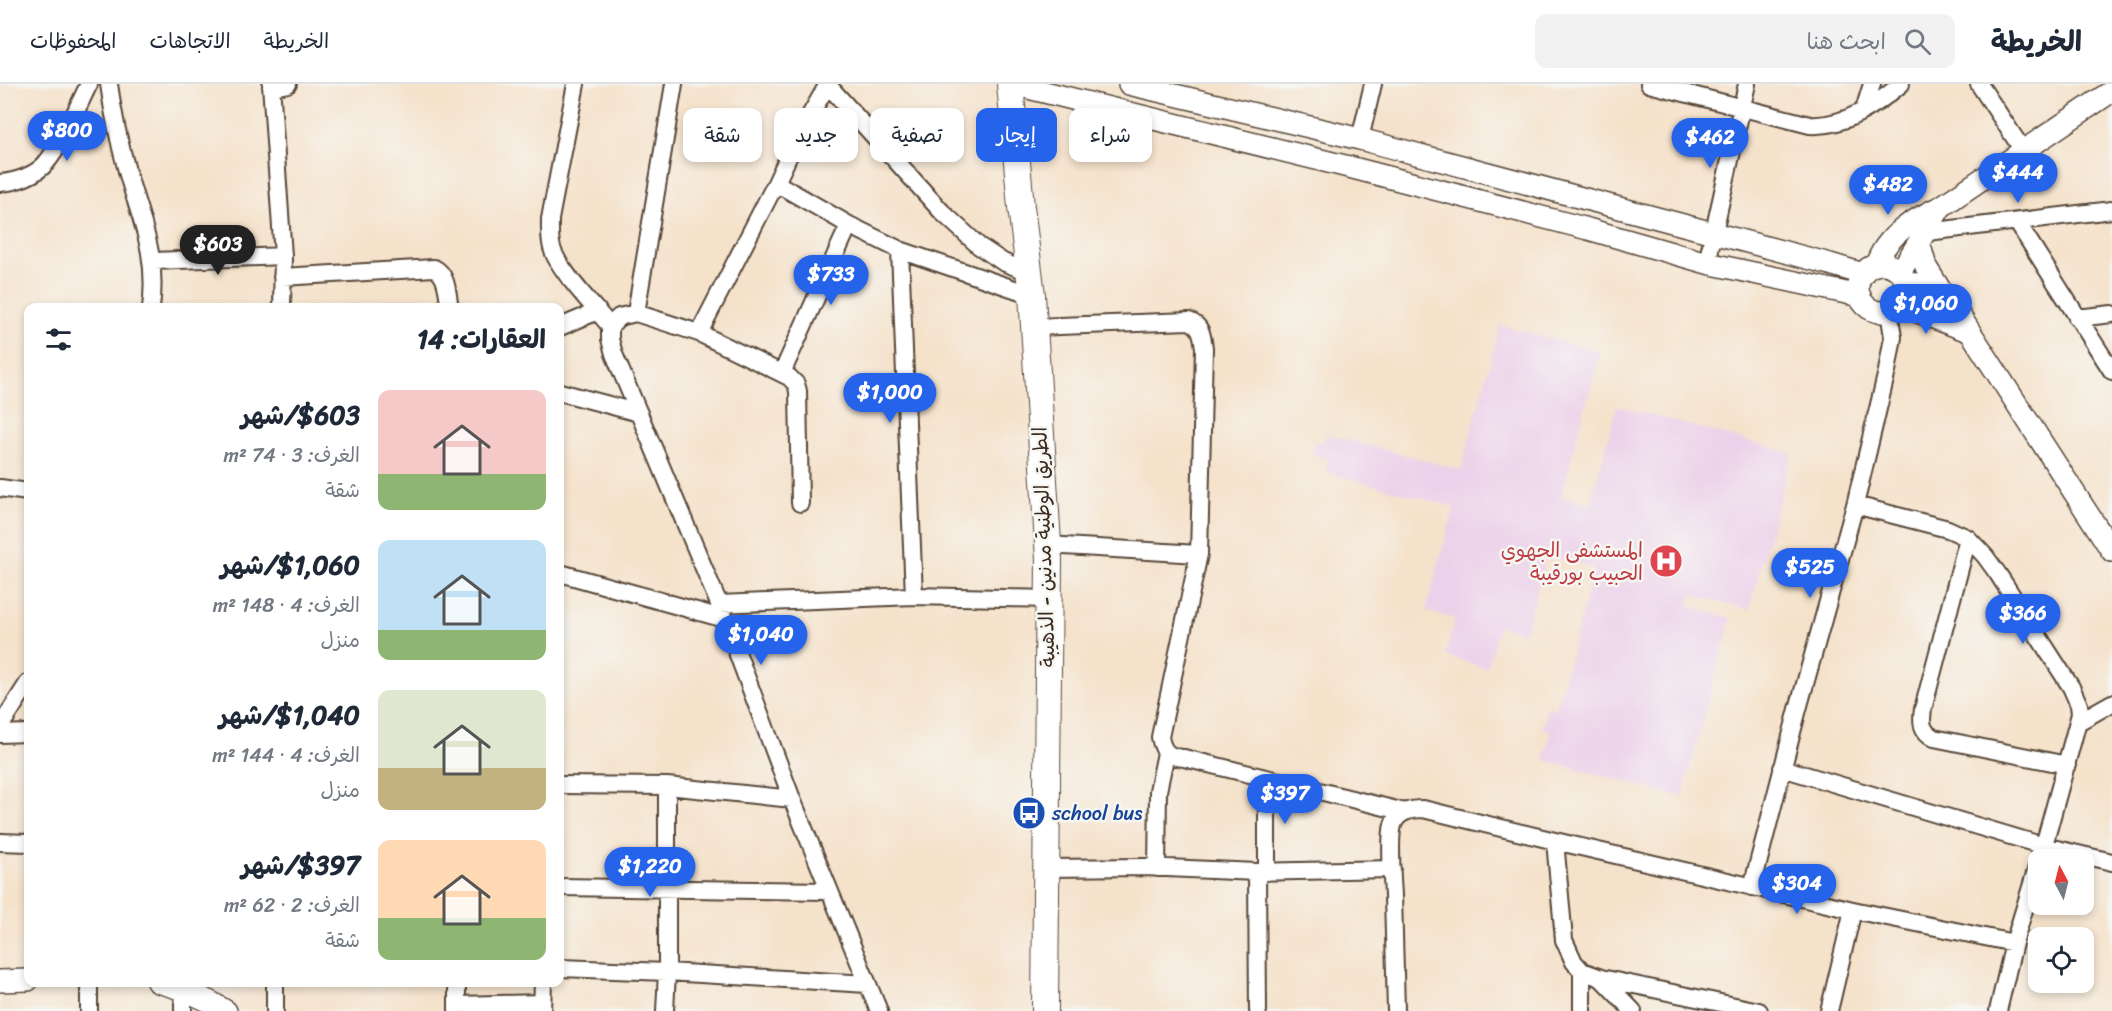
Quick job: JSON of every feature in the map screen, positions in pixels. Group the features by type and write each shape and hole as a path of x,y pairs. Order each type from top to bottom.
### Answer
{"main road":[{"name":"الطريق الوطنية مدنين - الذهيبة","path":"1011,84 1034,327 1049,599 1045,1011"}],"street":[{"path":"0,183 30,175 46,164 89,84"},
{"path":"109,84 119,140 148,236 153,261 152,303"},
{"path":"576,84 550,219 553,252 562,268 610,326 610,339 614,354 722,612 792,799 879,1011"},
{"path":"636,313 674,84"},
{"path":"699,333 797,138 828,84 942,212 979,246 1030,283"},
{"path":"1011,84 1330,162 1707,262 1860,296"},
{"path":"1129,84 1360,139 1830,264 1869,269 1889,265 1903,278 1927,285 1947,300"},
{"path":"1360,139 1373,84"},
{"path":"1649,84 1810,125 1826,126 1842,122 1864,110 1901,84"},
{"path":"1707,262 1747,84"},
{"path":"1864,110 1872,84"},
{"path":"1980,84 2024,152"},
{"path":"277,85 283,256 282,303"},
{"path":"1968,331 1894,308 1872,310 1862,301 1858,284 1889,240 1927,213 1942,207 2112,91"},
{"path":"776,183 849,225 900,250 1030,283"},
{"path":"1752,887 1782,768 1855,505 1892,350 1894,308 1906,295 1903,278 1923,237 1942,207"},
{"path":"1923,237 2059,215 2112,210"},
{"path":"2017,222 2112,371"},
{"path":"782,373 849,225"},
{"path":"1923,237 1926,267 2112,551"},
{"path":"900,250 914,596"},
{"path":"153,261 283,256"},
{"path":"282,277 434,268 440,271 445,280 449,303"},
{"path":"564,325 598,310"},
{"path":"610,326 619,317 636,313 699,333 782,373 796,384 800,503"},
{"path":"2078,318 2112,314"},
{"path":"1034,327 1189,321 1200,328 1204,348 1198,554 1160,737 1166,753 1171,757 1184,758 1405,812"},
{"path":"564,393 639,413"},
{"path":"0,488 24,491"},
{"path":"1855,505 1948,529 1968,538 1998,574 2071,687 2079,705 2078,722 2043,849"},
{"path":"1968,538 1923,709 1921,723 1924,730 1934,738 2067,765"},
{"path":"1047,545 1198,554"},
{"path":"564,574 722,612 914,596 1049,599"},
{"path":"0,727 24,689"},
{"path":"2078,722 2112,703"},
{"path":"0,734 24,733"},
{"path":"1157,868 1158,791 1166,753"},
{"path":"1782,768 2028,852"},
{"path":"1258,1011 1267,778"},
{"path":"564,785 667,786 792,799"},
{"path":"665,1011 667,786"},
{"path":"1396,1011 1393,826 1397,817 1414,809 1423,809 1853,910 2014,943"},
{"path":"1555,841 1564,940 1574,962 1582,971 1601,978 1759,1011"},
{"path":"0,842 24,843"},
{"path":"2094,860 2112,862"},
{"path":"1046,868 1157,868 1262,872 1392,870"},
{"path":"564,887 829,891"},
{"path":"1998,1011 2014,943 2028,898"},
{"path":"1829,1011 1853,910"},
{"path":"564,968 868,984"},
{"path":"1582,971 1582,1011"},
{"path":"1601,978 1633,1011"},
{"path":"0,981 24,980"},
{"path":"89,987 89,1011"},
{"path":"176,987 207,999 226,1011"},
{"path":"275,987 275,1011"},
{"path":"457,987 457,1008 542,1007 543,987"},
{"path":"183,989 183,1011"}],"shaded area":[{"name":"المستشفى الجهوي الحبيب بورقيبة","path":"1500,325 1600,352 1561,497 1590,504 1617,406 1792,453 1749,610 1691,595 1688,606 1731,618 1682,797 1544,760 1551,731 1542,728 1547,707 1556,709 1594,568 1547,555 1525,633 1499,626 1487,668 1445,656 1455,619 1426,611 1454,507 1326,472 1329,459 1312,454 1316,440 1324,442 1326,434 1461,470"}],"place":[{"name":"المستشفى الجهوي الحبيب بورقيبة","path":"1666,561"},
{"name":"school bus","path":"1029,813"}]}
